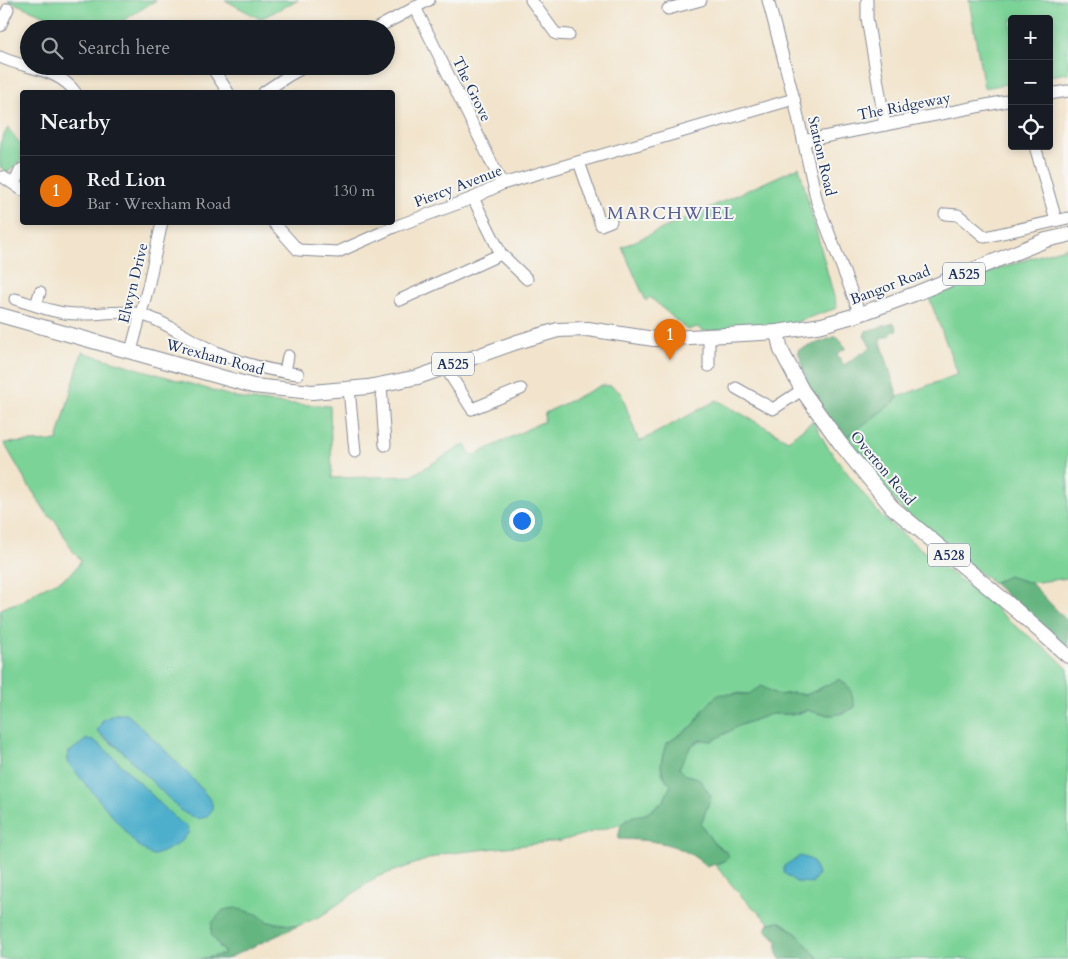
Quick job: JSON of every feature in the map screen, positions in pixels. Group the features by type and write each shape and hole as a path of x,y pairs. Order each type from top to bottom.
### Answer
{"main road":[{"name":"Bangor Road","path":"777,332 822,325 860,314 917,293 1046,240 1068,235"},
{"name":"Wrexham Road","path":"0,314 253,386 312,392 349,389 418,376 516,342 558,330 588,329 654,339 777,332"},
{"name":"Overton Road","path":"777,332 781,350 802,390 840,443 892,508 1016,610 1068,656"}],"street":[{"path":"391,20 429,0"},
{"path":"531,0 552,37 570,35"},
{"name":"Station Road","path":"768,0 794,99 817,202 860,314"},
{"path":"867,0 865,4 867,18 885,125"},
{"path":"668,8 694,1"},
{"name":"The Grove","path":"414,7 502,184"},
{"path":"0,26 8,10"},
{"path":"0,57 20,65"},
{"path":"53,75 73,90"},
{"path":"217,75 227,90"},
{"path":"267,90 290,75"},
{"path":"1053,93 1068,91"},
{"name":"Piercy Avenue","path":"395,224 473,198 502,184 794,99"},
{"name":"The Ridgeway","path":"803,141 1008,101"},
{"path":"945,214 958,215 985,237 1062,219 1036,150"},
{"path":"579,162 601,225 611,221"},
{"path":"3,177 18,187 20,171"},
{"path":"473,198 501,254 527,279"},
{"name":"Elwyn Drive","path":"131,351 161,225"},
{"name":"Piercy Avenue","path":"276,225 298,250 338,252 392,225"},
{"path":"400,300 501,254"},
{"path":"36,305 40,292"},
{"path":"15,299 53,311 76,314 141,314 165,323 202,345 232,359 298,374"},
{"path":"709,337 709,366"},
{"path":"285,372 288,356"},
{"path":"445,367 472,409 521,389"},
{"path":"382,384 385,445"},
{"path":"736,388 772,413 802,390"},
{"path":"349,389 355,452"}],"green space":[{"path":"7,0 156,0 125,20 55,20"},
{"path":"225,0 298,0 260,19"},
{"path":"969,0 1068,0 1068,73 1053,75 1053,15 1008,15 1008,84 984,88"},
{"path":"8,128 20,143 20,162 8,172 0,167 0,143"},
{"path":"799,167 837,308 787,325 703,331 697,327 687,330 650,297 646,301 622,247"},
{"path":"1068,247 1068,578 1031,583 1008,577 993,583 907,515 843,440 898,397 958,374 930,300 933,294 1033,257"},
{"path":"894,323 897,330 891,332 891,335 880,339 898,397 843,440 810,395 798,350 837,336 846,348 837,354 844,365 871,347 864,336 866,331"},
{"path":"82,352 238,398 275,403 330,406 332,478 411,476 465,444 470,454 475,455 544,421 545,413 602,385 611,386 621,393 639,442 717,400 788,440 813,421 827,446 882,517 944,568 981,595 1014,625 1054,655 1068,669 1068,959 819,959 796,933 781,922 770,923 744,899 715,865 726,860 727,852 712,841 701,824 711,796 698,778 686,775 679,768 691,746 700,740 725,734 738,726 771,714 796,714 807,710 831,715 849,711 855,707 852,698 840,679 806,695 793,693 778,695 769,690 749,694 735,693 704,709 694,725 666,744 661,766 663,775 671,785 663,802 646,814 633,817 621,824 560,841 443,854 377,877 321,916 298,926 268,922 257,914 219,946 225,954 200,959 0,959 0,610 22,601 39,590 63,579 73,571 81,560 74,553 55,520 48,515 4,443 57,441","holes":["140,726 203,790 120,749 101,736","93,740 105,749 178,821 187,826 87,784 68,763 68,753"]},
{"path":"1008,576 1031,583 1068,622 1068,646 1059,642 993,583"},
{"path":"840,679 850,688 855,707 849,711 831,715 807,710 796,714 771,714 738,726 712,741 700,740 691,746 679,768 686,775 698,778 711,796 701,824 712,841 729,855 726,860 707,867 687,852 676,847 643,840 618,839 621,824 633,816 646,814 663,802 671,785 664,775 661,766 666,744 694,725 704,709 715,697 721,694 749,694 761,686 778,695 793,693 806,695"},
{"path":"235,908 257,914 268,922 298,926 226,959 200,959 225,954 211,934 212,923 223,910"},
{"path":"780,922 796,933 819,959 780,959 777,954 777,941 765,929 770,923"}],"water":[{"path":"115,714 127,714 187,773 212,804 212,810 206,817 197,819 181,811 120,749 97,731 103,720"},
{"path":"87,739 93,740 105,749 178,821 187,826 189,832 181,841 167,850 152,856 136,844 68,763 68,753"},
{"path":"800,856 812,860 818,874 812,883 796,882 784,873 784,866"}],"place":[{"name":"Red Lion","path":"670,360"}],"district":[{"name":"MARCHWIEL","path":"671,213"}]}
